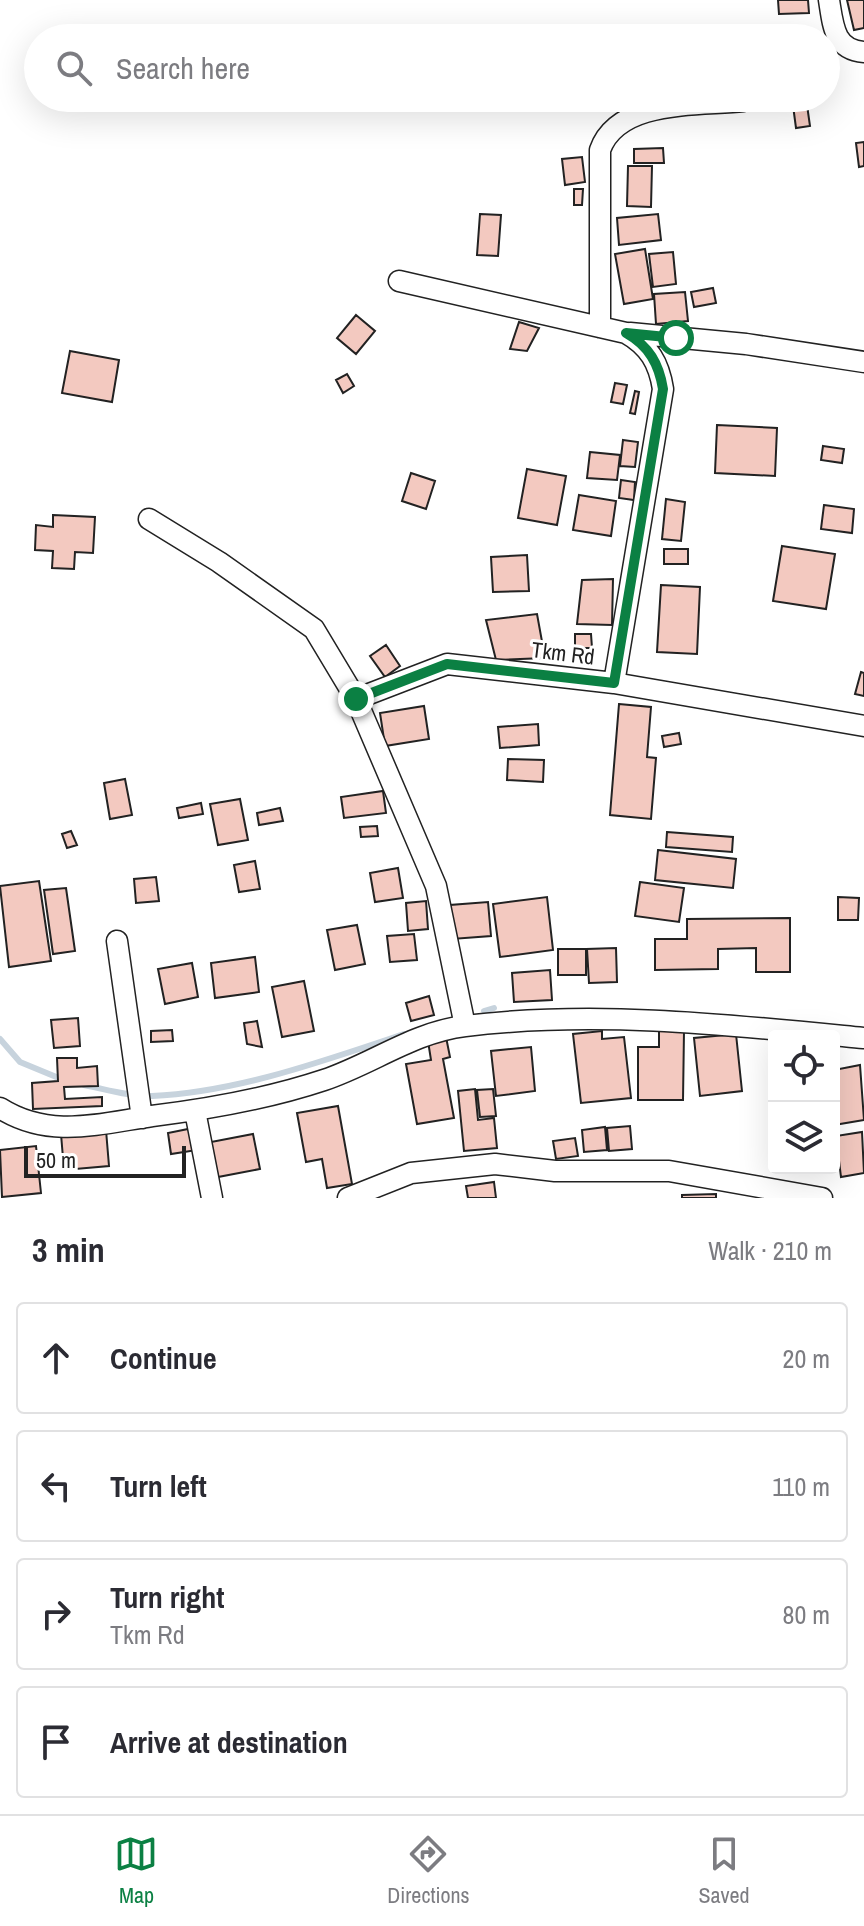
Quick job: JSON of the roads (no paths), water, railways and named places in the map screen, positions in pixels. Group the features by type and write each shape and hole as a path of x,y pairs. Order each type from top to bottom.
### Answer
{"street":[{"path":"829,0 834,24"},
{"path":"840,42 853,52 864,52"},
{"path":"600,327 600,150 606,133 618,123 648,112"},
{"path":"399,281 626,333 746,344 864,362"},
{"path":"614,683 663,389 660,371 650,352 626,333"},
{"path":"149,519 219,562 314,629 356,699 436,886 465,1026"},
{"name":"Tkm Rd","path":"356,699 447,664 614,683 864,726"},
{"path":"117,941 142,1118"},
{"path":"0,1108 40,1127 73,1127 195,1111 324,1080 423,1036 465,1026 545,1019 673,1022 823,1031 864,1038"},
{"path":"195,1111 212,1198"},
{"path":"348,1198 411,1173 495,1164 555,1171 669,1171 822,1198"}],"waterway":[{"path":"484,1011 494,1008"},
{"path":"84,1085 144,1096 216,1088 280,1074 404,1034"},
{"path":"0,1039 20,1062 66,1081"}]}
